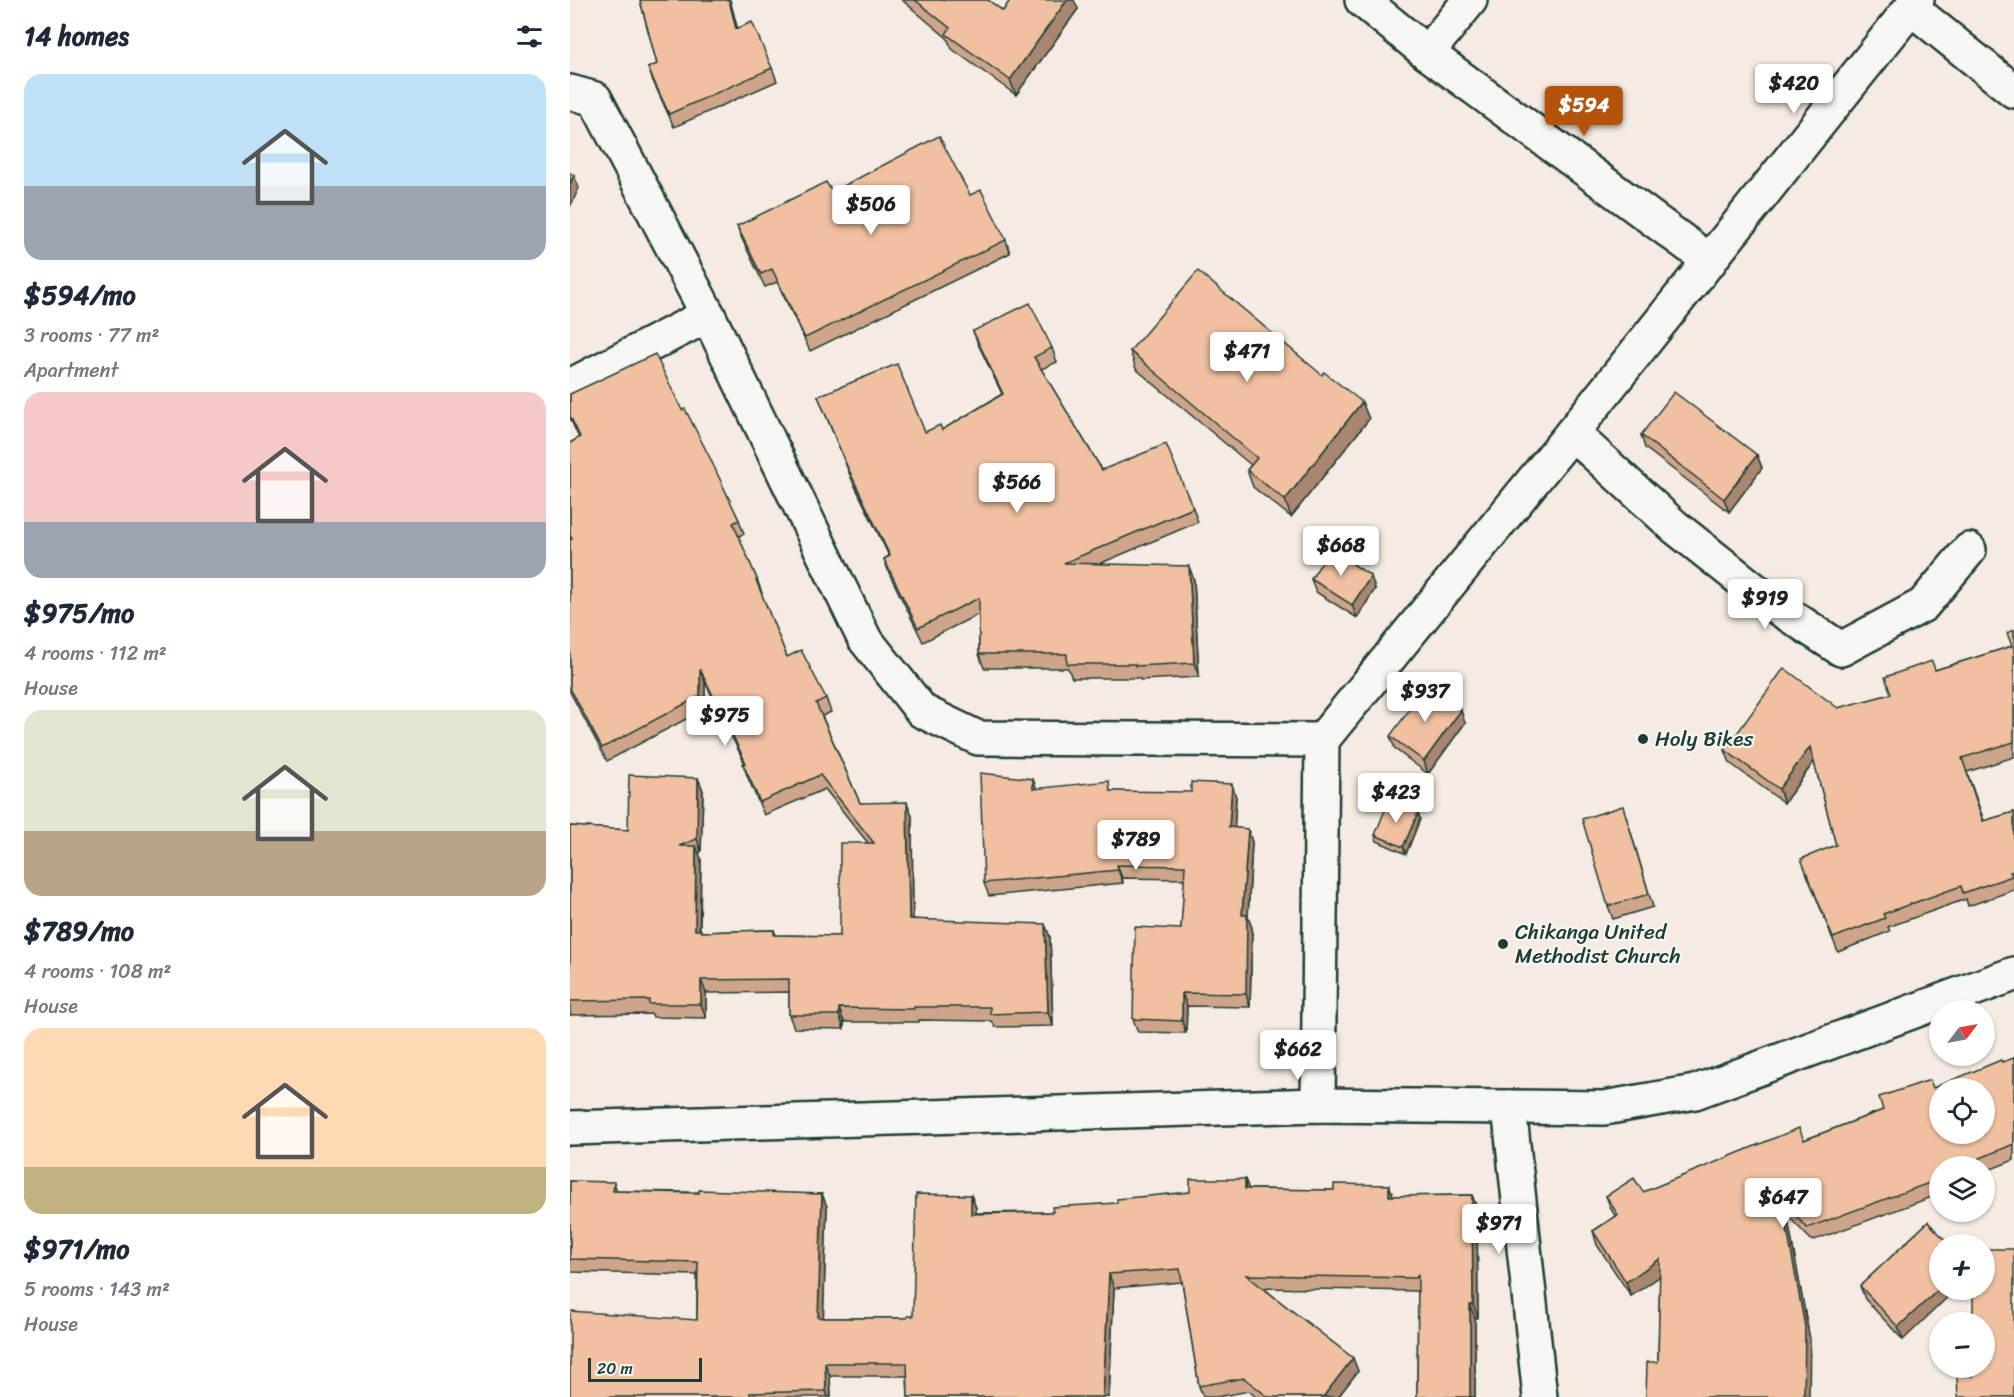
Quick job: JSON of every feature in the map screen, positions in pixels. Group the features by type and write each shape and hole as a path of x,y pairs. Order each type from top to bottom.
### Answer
{"street":[{"path":"1362,0 1427,53 1710,261"},
{"path":"1427,53 1470,0"},
{"path":"1318,1105 1322,740 1572,433 1914,4 2014,91"},
{"path":"570,92 595,99 708,315 864,638 921,711 978,738 1322,740"},
{"path":"570,386 708,315"},
{"path":"1572,433 1675,527 1772,604 1841,649 1923,605 1969,550"},
{"path":"570,1128 1318,1105 1604,1107 1695,1092 2014,974"},
{"path":"1509,1107 1540,1397"}],"building":[{"path":"640,0 729,0 736,29 752,22 772,68 669,114 648,68 657,64"},
{"path":"915,0 988,0 1003,11 1010,0 1067,0 1010,80 946,34 950,28"},
{"path":"939,136 970,195 981,190 1006,240 805,338 772,269 761,274 737,226 826,182 832,192"},
{"path":"1198,271 1322,375 1324,372 1362,402 1285,500 1247,470 1257,458 1130,351"},
{"path":"1030,303 1052,348 1034,357 1102,470 1166,444 1193,508 1064,563 1189,566 1194,663 1135,666 1135,664 1067,664 1067,654 979,654 979,598 918,628 884,559 890,556 847,466 818,396 897,364 925,432 940,425 942,430 1003,394 973,331"},
{"path":"655,354 682,410 685,409 709,456 739,520 733,523 787,657 801,650 826,698 816,703 860,803 907,802 909,919 1045,924 1048,1012 990,1014 990,1007 914,1007 914,1009 839,1008 839,1015 789,1015 789,979 701,980 701,1004 649,1004 649,1000 570,1001 570,826 628,830 629,775 698,778 697,839 679,846 696,846 695,930 701,930 701,932 774,930 774,935 840,936 840,843 874,843 820,775 760,802 743,764 746,763 700,669 700,696 602,748 570,688 570,540 572,539 570,535 570,443 580,437 570,416 570,394"},
{"path":"1674,392 1757,455 1724,499 1641,435"},
{"path":"1330,549 1371,576 1352,605 1311,579"},
{"path":"2014,630 2014,742 1962,758 1983,821 2014,812 2014,871 2010,872 2012,876 1963,893 1961,886 1883,914 1885,918 1833,938 1801,859 1836,845 1810,747 1779,789 1725,750 1784,668 1838,708 1891,694 1885,677 1932,661 1935,670 2012,646 2007,633"},
{"path":"1427,686 1461,710 1424,761 1390,736"},
{"path":"980,773 1033,779 1033,789 1109,781 1110,791 1191,792 1191,782 1232,784 1229,827 1248,829 1242,915 1247,915 1246,994 1182,993 1182,1021 1133,1019 1135,927 1181,929 1185,866 1117,865 1118,870 984,883"},
{"path":"1389,800 1418,813 1403,847 1375,835"},
{"path":"1623,806 1649,894 1608,906 1582,819"},
{"path":"2014,1058 2014,1144 1985,1156 1929,1156 1929,1183 1807,1228 1782,1202 1805,1327 1804,1397 1646,1397 1647,1362 1658,1362 1660,1259 1626,1282 1593,1231 1618,1215 1606,1196 1634,1178 1643,1192 1799,1128 1804,1140 1883,1110 1879,1097 1929,1080 1929,1144 1995,1144 1995,1078 1957,1078 1986,1066 1995,1066 1995,1062 2001,1060 2002,1062"},
{"path":"1190,1179 1245,1179 1245,1189 1334,1190 1334,1184 1389,1185 1389,1196 1472,1195 1473,1305 1470,1305 1470,1397 1417,1397 1418,1275 1416,1278 1246,1275 1353,1358 1323,1397 1268,1397 1244,1378 1199,1386 1180,1269 1109,1274 1103,1397 908,1397 907,1363 825,1363 826,1391 750,1393 750,1397 570,1397 570,1311 697,1320 698,1262 570,1259 570,1181 614,1182 613,1191 699,1193 699,1190 822,1194 818,1317 907,1318 907,1316 913,1316 916,1194 971,1195 971,1214 1053,1212 1052,1207 1117,1203 1117,1199 1190,1192"},
{"path":"1928,1222 1939,1234 1929,1234 1929,1298 1898,1327 1860,1286"},
{"path":"1995,1249 2014,1249 2014,1397 1958,1397 1957,1378 1995,1378 1995,1312 1973,1312 1973,1300 1995,1300"}],"place":[{"name":"Holy Bikes","path":"1643,739"},
{"name":"Chikanga United Methodist Church","path":"1503,944"}]}
